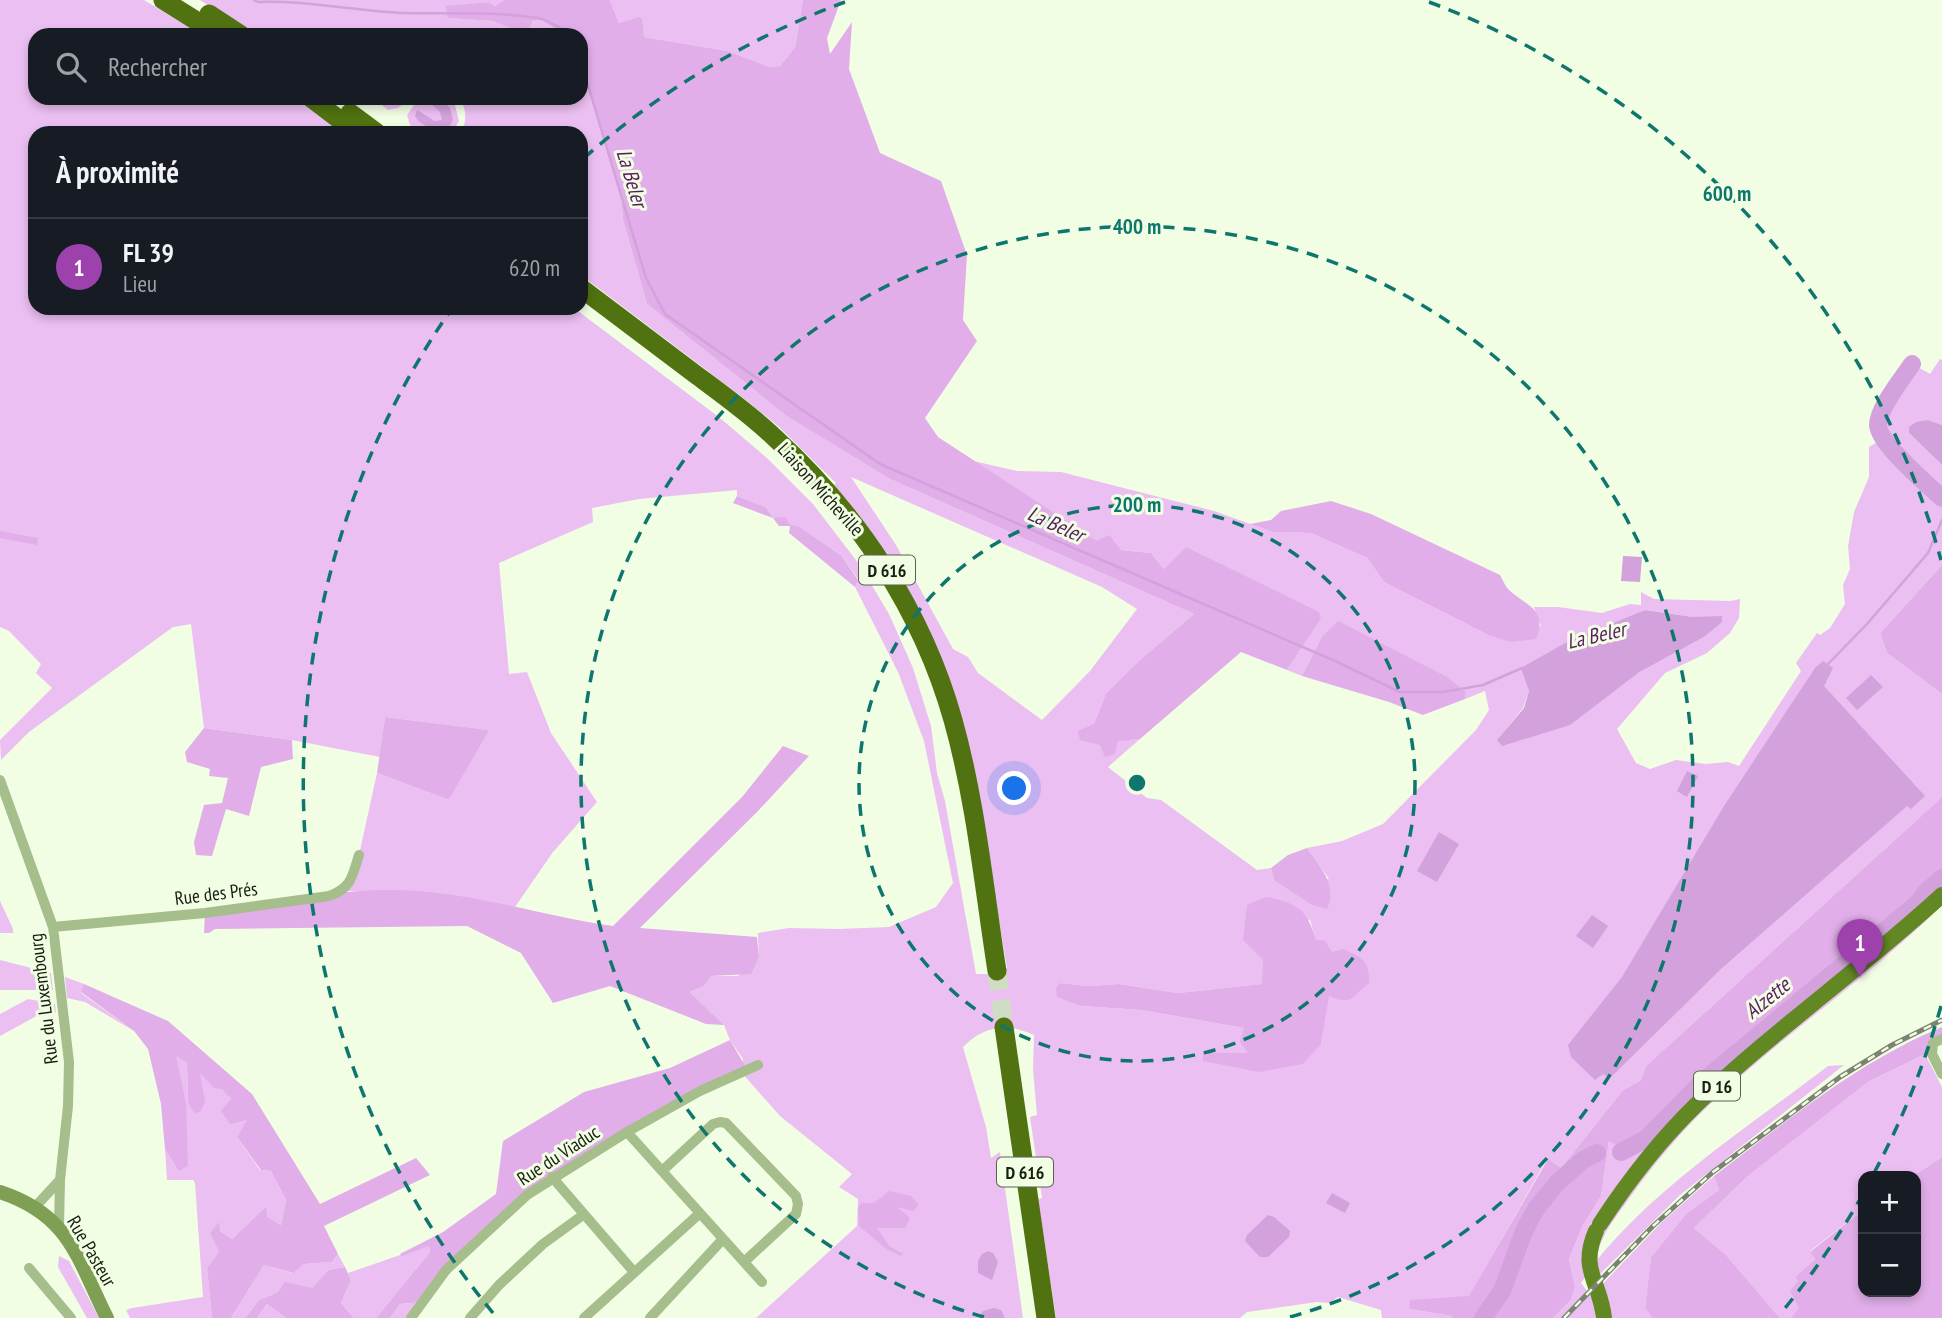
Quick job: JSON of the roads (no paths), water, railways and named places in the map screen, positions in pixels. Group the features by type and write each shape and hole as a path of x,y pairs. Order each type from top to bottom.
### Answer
{"highway":[{"path":"163,0 208,28"},
{"path":"186,0 230,28"},
{"path":"320,105 348,126"},
{"path":"339,105 368,126"},
{"name":"Liaison Micheville","path":"588,293 772,435 826,489 879,558 906,604 933,662 953,721 970,799 990,972 942,724 922,665 896,610 865,558 819,498 765,444 588,307"},
{"name":"D 616","path":"1034,1318 998,1028 1046,1318"}],"main road":[{"name":"D 16","path":"1604,1318 1588,1263 1589,1247 1598,1228 1644,1162 1697,1104 1942,895"},
{"name":"Rue Pasteur","path":"0,1192 35,1207 59,1226 107,1318"},
{"name":"D 16","path":"1595,1318 1599,1298"}],"street":[{"name":"Rue du Luxembourg","path":"0,780 53,927 69,1062 59,1226"},
{"name":"Rue des Prés","path":"53,927 205,913 330,896 344,891 359,855"},
{"path":"1938,1041 1932,1054 1942,1074"},
{"name":"Rue du Viaduc","path":"411,1318 446,1270 485,1231 527,1195 627,1132 700,1091 758,1065"},
{"path":"662,1171 713,1124 726,1123 796,1196 796,1214 744,1262"},
{"path":"627,1132 762,1282"},
{"path":"552,1177 634,1272"},
{"path":"35,1207 60,1180"},
{"path":"584,1318 699,1214"},
{"path":"470,1318 499,1285 543,1244 583,1215"},
{"path":"650,1318 723,1240"},
{"path":"29,1268 71,1318"}],"water":[{"path":"432,105 447,105 450,108 453,120 450,126 426,126 415,116 417,110 435,121 442,120 440,112"},
{"path":"1928,420 1942,425 1942,465 1909,433 1909,427 1916,422"},
{"path":"1623,556 1642,557 1640,582 1621,581"},
{"path":"1645,610 1693,617 1722,616 1722,622 1704,637 1638,673 1570,725 1502,746 1497,740 1524,708 1529,691 1521,668 1567,642"},
{"path":"1823,661 1833,668 1824,686 1925,796 1911,809 1907,806 1722,968 1610,1078 1603,1074 1595,1080 1571,1057 1568,1045 1622,977 1724,806 1815,668"},
{"path":"1871,675 1883,687 1857,710 1846,698"},
{"path":"1687,771 1698,776 1687,797 1677,791"},
{"path":"1439,832 1459,844 1437,882 1417,871"},
{"path":"1592,915 1608,926 1593,948 1576,936"},
{"path":"1332,1193 1350,1203 1345,1213 1326,1203"},
{"path":"1268,1215 1290,1231 1289,1237 1268,1257 1260,1257 1245,1241 1247,1235"},
{"path":"988,1251 993,1253 998,1262 992,1280 978,1273 978,1261 982,1254"},
{"path":"994,1308 1001,1310 1005,1318 979,1318 983,1311"}],"waterway":[{"name":"La Beler","path":"254,0 403,13 521,16 538,18 560,28"},
{"name":"La Beler","path":"588,85 646,278 665,314 880,464 1335,661 1400,692 1443,692 1483,685 1522,668"},
{"name":"Alzette","path":"1912,364 1886,402 1878,425 1880,433 1895,453 1942,498"},
{"path":"1828,664 1867,624 1928,553 1942,520"},
{"name":"Alzette","path":"1621,1152 1646,1139 1701,1083 1918,903 1942,878"},
{"name":"Alzette","path":"1557,1183 1583,1160 1597,1153"},
{"name":"Alzette","path":"1483,1318 1502,1291 1524,1231 1536,1209 1552,1189"}],"tunnel":[{"path":"997,971 1004,1027"}],"railway":[{"path":"1564,1318 1653,1226 1713,1172 1840,1077 1892,1045 1942,1020"}],"place":[{"name":"FL 39","path":"1860,977"}]}
